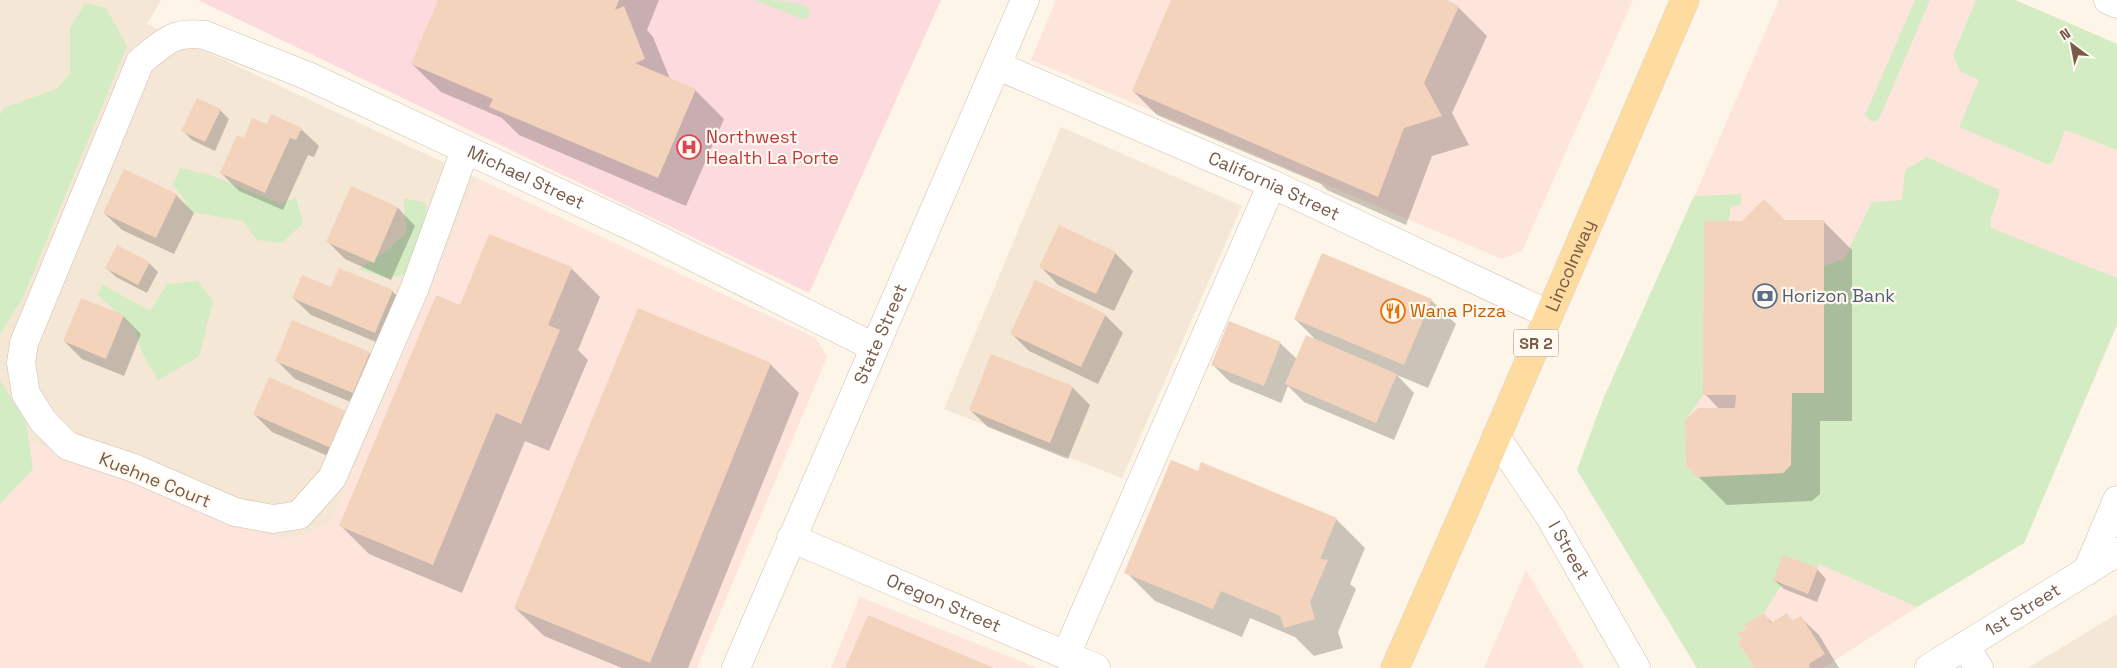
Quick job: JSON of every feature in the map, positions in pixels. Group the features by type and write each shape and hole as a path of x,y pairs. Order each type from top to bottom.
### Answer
{"main road":[{"name":"Lincolnway","path":"1395,668 1685,0"}],"street":[{"name":"State Street","path":"736,668 1025,0"},
{"path":"2108,0 2117,4"},
{"name":"Michael Street","path":"170,38 187,33 205,35 308,76 637,229 874,347"},
{"name":"Kuehne Court","path":"170,38 140,62 24,344 21,363 26,394 42,421 68,446 134,468 235,512 273,519 299,515 332,478 414,290 465,150"},
{"name":"California Street","path":"998,66 1272,184 1548,314"},
{"path":"1066,655 1272,184"},
{"name":"I Street","path":"1496,437 1550,517 1636,668"},
{"path":"2087,571 2117,500"},
{"name":"Oregon Street","path":"791,538 1096,668"},
{"name":"1st Street","path":"1929,668 1972,657 2087,571 2117,552"}],"shaded area":[{"path":"0,0 161,0 147,24 477,178 331,523 311,533 282,540 0,430"},
{"name":"Northwest Health La Porte","path":"198,0 941,0 809,293"},
{"path":"1056,0 1633,0 1522,251 1502,259 1031,60"},
{"path":"1779,0 2015,0 2117,44 2117,326 2024,543 1917,607 1823,668 1697,668 1577,470"},
{"path":"1061,127 1242,206 1122,478 944,409"},
{"path":"477,178 816,338 827,357 697,668 0,668 0,430 282,540 311,533 331,523"},
{"path":"1526,570 1584,668 1484,668"},
{"path":"860,597 1038,668 831,668"},
{"path":"2117,614 2117,668 2028,668"}],"green space":[{"path":"754,0 794,3 807,7 811,11 806,19 802,19"},
{"path":"1915,0 1930,0 1879,119 1872,122 1865,115"},
{"path":"1976,0 2015,0 2117,44 2117,150 2065,130 2053,162 2047,164 1959,127 1979,80 1960,71 1953,55"},
{"path":"85,3 106,8 127,46 24,295 0,335 0,115 4,108 58,88 70,74 70,29"},
{"path":"1927,157 1999,190 1998,199 1991,218 1991,228 2117,278 2117,324 2024,543 1917,607 1819,564 1818,568 1773,580 1782,584 1764,613 1745,625 1747,628 1738,633 1742,639 1738,642 1754,668 1697,668 1577,470 1604,397 1694,196 1741,194 1741,205 1731,206 1703,395 1685,421 1686,466 1697,477 1783,473 1791,465 1792,393 1823,266 1844,259 1872,202 1902,200 1905,170"},
{"path":"180,168 210,175 281,204 296,197 303,223 282,243 257,240 243,221 192,212 173,184"},
{"path":"403,198 425,203 430,230 413,273 388,278 358,269 388,250 407,232"},
{"path":"198,281 213,301 199,357 158,380 142,353 135,329 97,294 103,285 150,311 167,284"},
{"path":"0,380 26,422 33,469 0,504"}],"building":[{"path":"438,0 619,0 615,10 624,6 645,59 635,63 696,89 658,178 489,107 493,99 411,64"},
{"path":"1171,0 1447,0 1459,6 1424,83 1442,116 1404,128 1378,197 1132,91"},
{"path":"197,98 221,109 205,142 181,131"},
{"path":"271,114 302,128 296,140 290,138 265,193 220,173 237,135 244,138 252,118 267,124"},
{"path":"124,169 177,194 156,238 103,213"},
{"path":"351,186 398,207 374,263 326,242"},
{"path":"1764,199 1785,220 1824,220 1824,393 1792,393 1791,465 1783,473 1697,477 1686,466 1685,420 1698,408 1735,408 1736,395 1703,395 1704,221 1742,221"},
{"path":"1059,225 1116,252 1096,294 1039,267"},
{"path":"489,234 572,267 548,325 560,330 521,424 496,413 433,565 339,526 436,295 460,305"},
{"path":"117,245 150,262 138,285 105,268"},
{"path":"1322,253 1432,299 1404,365 1294,319"},
{"path":"339,268 393,290 375,333 292,298 302,275 331,287"},
{"path":"1035,280 1106,314 1081,367 1010,334"},
{"path":"81,298 124,315 106,359 63,341"},
{"path":"638,308 771,363 650,663 514,608"},
{"path":"292,320 370,352 353,393 275,361"},
{"path":"1229,321 1281,342 1264,386 1211,365"},
{"path":"1306,335 1397,374 1376,423 1285,384"},
{"path":"991,354 1073,386 1050,443 969,410"},
{"path":"269,377 348,412 331,448 253,414"},
{"path":"1171,460 1198,471 1201,462 1337,518 1320,559 1328,560 1310,602 1315,619 1284,628 1280,616 1221,591 1213,609 1124,573"},
{"path":"1783,555 1818,568 1808,594 1773,580"},
{"path":"1764,613 1771,623 1787,613 1792,621 1801,616 1825,654 1809,664 1810,667 1808,668 1754,668 1738,642 1742,639 1738,633 1747,628 1744,625"},
{"path":"868,615 994,668 845,668"}],"place":[{"name":"Northwest Health La Porte","path":"689,147"},
{"name":"Horizon Bank","path":"1765,296"},
{"name":"Wana Pizza","path":"1393,311"}]}
